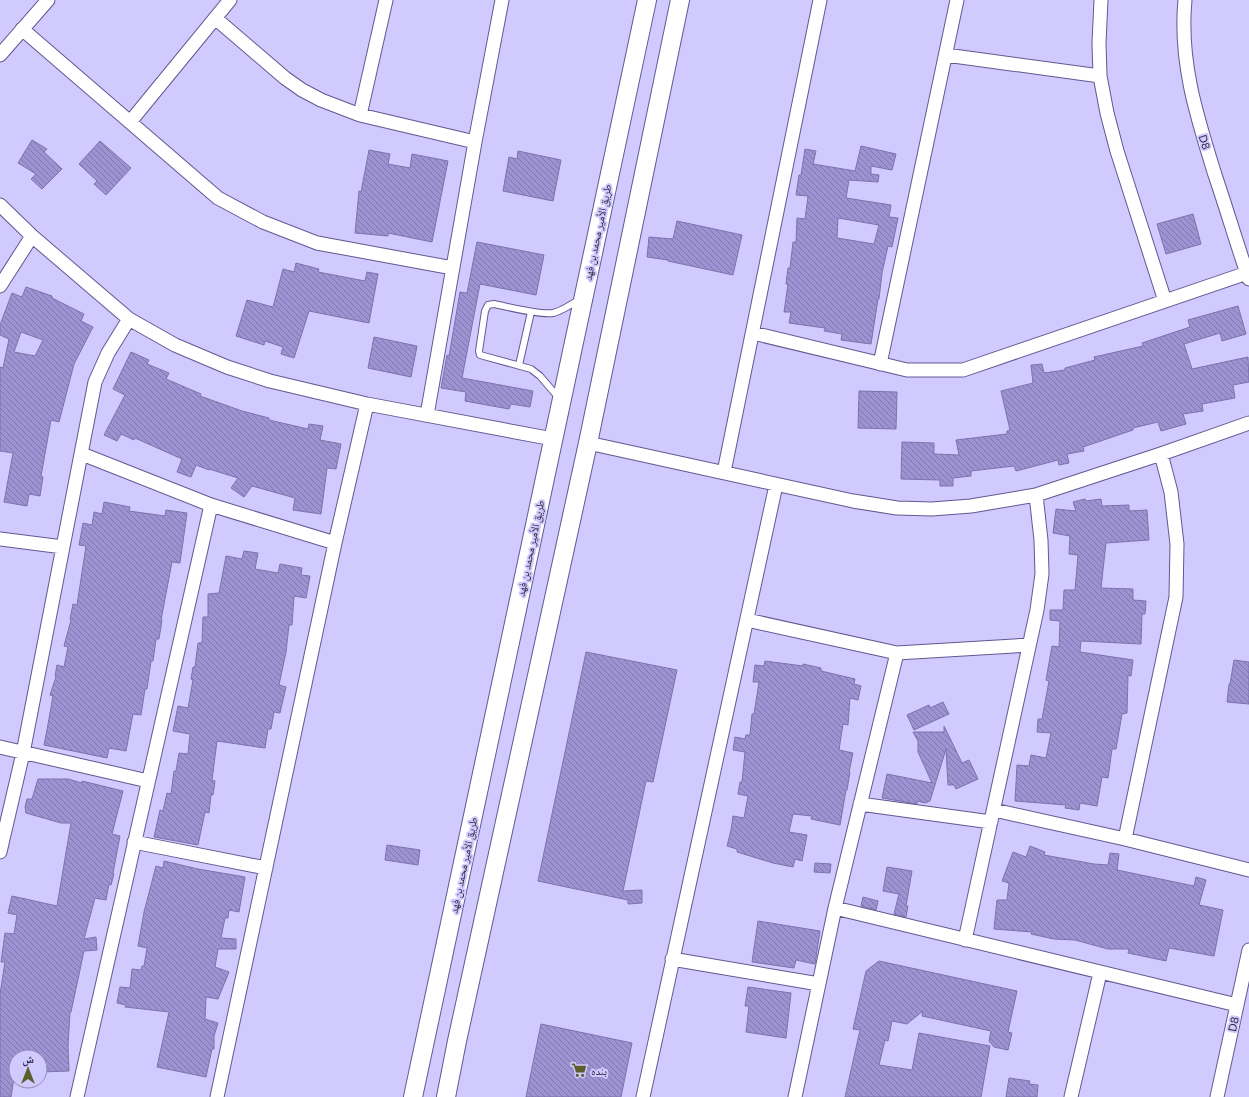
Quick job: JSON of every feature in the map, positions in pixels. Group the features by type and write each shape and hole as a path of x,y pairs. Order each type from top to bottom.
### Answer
{"street":[{"path":"0,55 48,0"},
{"path":"130,122 230,0"},
{"path":"360,115 386,0"},
{"path":"427,415 475,142 502,0"},
{"name":"طريق الأمير محمد بن فهد","path":"414,1097 647,0"},
{"path":"446,1097 588,443 680,0"},
{"path":"724,472 820,0"},
{"path":"880,364 958,0"},
{"path":"1101,0 1098,43 1100,76 1107,113 1117,151 1165,301"},
{"name":"D8","path":"1186,0 1184,14 1184,54 1189,85 1197,118 1248,276"},
{"path":"215,18 285,78 302,90 339,108 360,115 475,142"},
{"path":"22,29 218,198 263,222 316,243 453,268"},
{"path":"946,55 1100,76"},
{"path":"0,205 32,236 129,319 175,345 227,367 270,381 367,404 553,439"},
{"path":"0,286 32,236"},
{"path":"753,333 907,370 963,370 1165,301 1248,276"},
{"path":"0,852 23,753 95,382 108,353 129,319"},
{"path":"217,1097 335,543 367,404"},
{"path":"588,443 853,501 897,508 932,509 971,506 1036,495 1249,423"},
{"path":"82,454 210,505 335,543"},
{"path":"1125,839 1176,597 1177,544 1171,492 1161,454"},
{"path":"643,1097 776,485"},
{"path":"965,940 1037,610 1042,574 1041,540 1036,495"},
{"path":"77,1097 210,505"},
{"path":"0,539 64,547"},
{"path":"747,620 897,653 1029,645"},
{"path":"795,1097 834,908 897,653"},
{"path":"0,747 148,781"},
{"path":"860,804 993,816 1125,839 1249,870"},
{"path":"134,842 266,868"},
{"path":"834,908 1237,1005"},
{"name":"D8","path":"1216,1097 1249,950"},
{"path":"672,959 818,984"},
{"path":"1072,1097 1100,973"}],"lane":[{"path":"561,401 540,376 531,369 480,355 479,351 485,311 488,305 494,304 531,312 553,313 565,308 583,297"},
{"path":"519,365 531,312"}],"building":[{"path":"32,140 47,149 44,152 62,169 42,189 31,179 36,174 18,163"},
{"path":"100,141 131,168 106,195 94,184 97,181 79,164"},
{"path":"861,146 896,154 892,170 871,166 871,174 879,175 878,182 849,180 846,198 891,205 889,217 898,218 892,247 888,246 882,273 871,344 841,340 842,334 824,331 825,328 789,323 791,312 784,312 788,284 786,284 788,268 790,268 793,242 796,242 797,218 805,219 808,196 796,195 805,149 816,151 813,164 855,171","holes":["838,218 879,225 874,244 837,238"]},
{"path":"369,150 390,154 388,164 410,168 412,154 448,161 432,242 388,233 388,236 355,233 359,191 361,192"},
{"path":"518,151 561,160 553,201 503,191 509,157 517,159"},
{"path":"1193,214 1201,244 1166,254 1157,224"},
{"path":"677,221 742,235 733,275 668,260 647,257 649,237 673,239"},
{"path":"477,242 544,255 536,295 480,284 462,378 533,391 530,407 511,404 509,409 465,401 466,392 441,388 447,355 449,356 460,292 467,293"},
{"path":"296,263 319,269 318,272 365,281 367,272 378,274 369,323 309,311 294,358 281,354 283,347 265,341 264,345 236,336 247,300 273,307 283,269 294,272"},
{"path":"26,287 52,296 52,298 84,314 81,321 93,327 74,364 59,422 51,420 41,476 43,477 40,496 29,494 27,506 4,502 13,453 0,451 0,367 3,368 9,339 0,335 0,325 12,293 22,297","holes":["21,332 43,340 35,356 14,352"]},
{"path":"1238,306 1246,334 1222,341 1220,333 1184,344 1192,369 1248,357 1249,382 1233,385 1235,398 1202,404 1203,411 1183,414 1186,424 1161,431 1158,422 1133,428 1133,430 1083,447 1084,451 1067,454 1069,463 1059,465 1058,460 1016,471 1014,466 971,471 971,476 953,478 953,486 940,486 940,480 901,479 902,442 934,443 934,454 959,455 956,440 1007,434 1007,431 1010,430 1001,391 1033,383 1031,365 1042,364 1044,373 1065,370 1065,368 1095,360 1094,357 1143,346 1142,343 1190,327 1188,320"},
{"path":"374,337 417,346 411,377 368,368"},
{"path":"131,352 149,360 147,364 169,373 166,379 201,394 200,396 242,411 269,418 269,420 308,429 309,424 323,426 320,440 341,444 336,469 327,468 321,514 293,510 295,498 252,486 244,497 231,488 238,478 196,465 191,477 177,472 182,459 135,438 134,440 121,434 117,441 104,435 125,395 113,389"},
{"path":"859,391 897,392 896,429 858,428"},
{"path":"1085,499 1086,501 1101,499 1102,506 1129,505 1129,511 1147,510 1149,540 1106,543 1101,588 1133,589 1133,600 1146,601 1145,614 1142,614 1141,644 1081,641 1080,652 1133,660 1131,676 1128,675 1127,713 1122,714 1116,749 1112,749 1108,778 1102,777 1097,806 1080,803 1079,810 1065,808 1066,805 1015,801 1017,765 1029,766 1031,755 1046,758 1051,733 1037,732 1038,719 1042,719 1049,681 1046,680 1052,646 1059,647 1060,621 1050,620 1050,610 1063,610 1064,590 1075,590 1078,555 1069,554 1070,536 1053,533 1056,509 1076,511 1073,502"},
{"path":"104,502 130,507 129,511 165,516 166,510 187,513 180,563 172,562 159,639 156,639 153,661 151,661 141,715 133,714 126,751 109,748 107,758 44,745 53,696 50,695 56,677 57,665 64,667 68,647 64,646 71,620 73,604 77,605 86,546 79,545 83,523 92,525 94,512 102,514"},
{"path":"244,551 258,553 255,569 278,573 280,564 302,568 301,575 310,576 306,598 294,596 292,625 289,625 286,652 279,685 286,687 280,713 274,712 271,729 268,729 265,748 217,741 212,780 215,781 213,795 211,795 209,813 205,812 198,845 154,837 160,810 163,811 167,793 171,794 174,771 176,771 179,753 188,754 190,734 173,731 178,706 188,708 193,680 191,679 193,667 195,667 198,643 202,643 203,617 208,617 208,594 219,593 226,556 242,559"},
{"path":"586,652 677,670 653,782 646,781 623,891 642,890 642,903 628,904 628,900 538,881"},
{"path":"1234,660 1249,662 1249,704 1227,702"},
{"path":"765,661 803,666 803,664 821,668 821,671 855,679 854,684 861,686 858,700 850,698 848,725 843,724 839,750 853,753 840,825 811,819 812,816 793,814 789,832 807,835 802,861 795,859 793,867 773,863 737,852 737,849 727,846 733,816 744,818 748,796 738,794 740,782 742,782 745,752 733,750 735,737 745,739 746,735 750,735 752,714 754,714 759,682 753,682 755,665 764,666"},
{"path":"943,702 949,714 914,730 907,715 929,705 930,708"},
{"path":"944,726 962,763 969,760 978,779 956,789 954,785 948,785 946,749 930,801 925,803 917,801 917,804 882,798 887,774 932,783 918,752 918,741 913,732 944,732"},
{"path":"38,779 68,779 123,791 112,834 120,836 114,874 111,885 109,884 106,900 95,898 84,939 96,937 97,950 84,951 70,1012 68,1046 69,1071 48,1072 48,1049 8,1049 8,1089 12,1089 11,1097 0,1097 0,994 5,962 1,962 5,933 14,934 17,915 8,913 12,896 57,906 71,823 61,823 26,813 25,807 27,799 32,799"},
{"path":"387,845 420,850 418,865 385,860"},
{"path":"1030,846 1045,852 1044,855 1094,864 1108,865 1110,853 1119,854 1117,870 1194,886 1196,877 1206,880 1199,905 1223,910 1214,956 1169,948 1166,961 1128,953 1129,949 1108,949 1075,940 1054,939 1031,934 1032,932 994,929 997,900 1007,900 1009,883 1002,881 1013,852 1026,857"},
{"path":"164,861 198,869 245,877 239,912 229,910 228,918 225,918 221,938 236,939 236,949 218,949 215,967 229,972 218,999 206,997 205,1019 218,1023 214,1036 214,1049 212,1049 206,1077 157,1067 169,1012 125,1007 126,1005 117,1003 120,987 130,988 132,969 141,970 142,966 144,966 147,948 138,946 144,912 156,866 163,868"},
{"path":"815,863 831,864 830,873 814,872"},
{"path":"887,867 912,871 906,906 908,906 906,917 894,914 899,894 883,891"},
{"path":"863,897 878,901 876,910 861,906"},
{"path":"758,921 820,931 815,964 796,960 794,968 752,962"},
{"path":"879,961 1017,991 1008,1032 1012,1033 1008,1050 994,1047 989,1041 991,1031 922,1016 923,1011 907,1024 892,1021 888,1041 885,1040 879,1065 912,1070 919,1033 990,1046 981,1097 845,1097 860,1030 853,1029 866,971"},
{"path":"748,987 791,993 786,1038 746,1032 749,1006 745,1006"},
{"name":"بنده","path":"541,1024 632,1043 621,1097 526,1097"},
{"path":"1009,1078 1030,1081 1029,1084 1038,1085 1037,1097 1006,1097"}],"place":[{"name":"بنده","path":"579,1070"}]}
